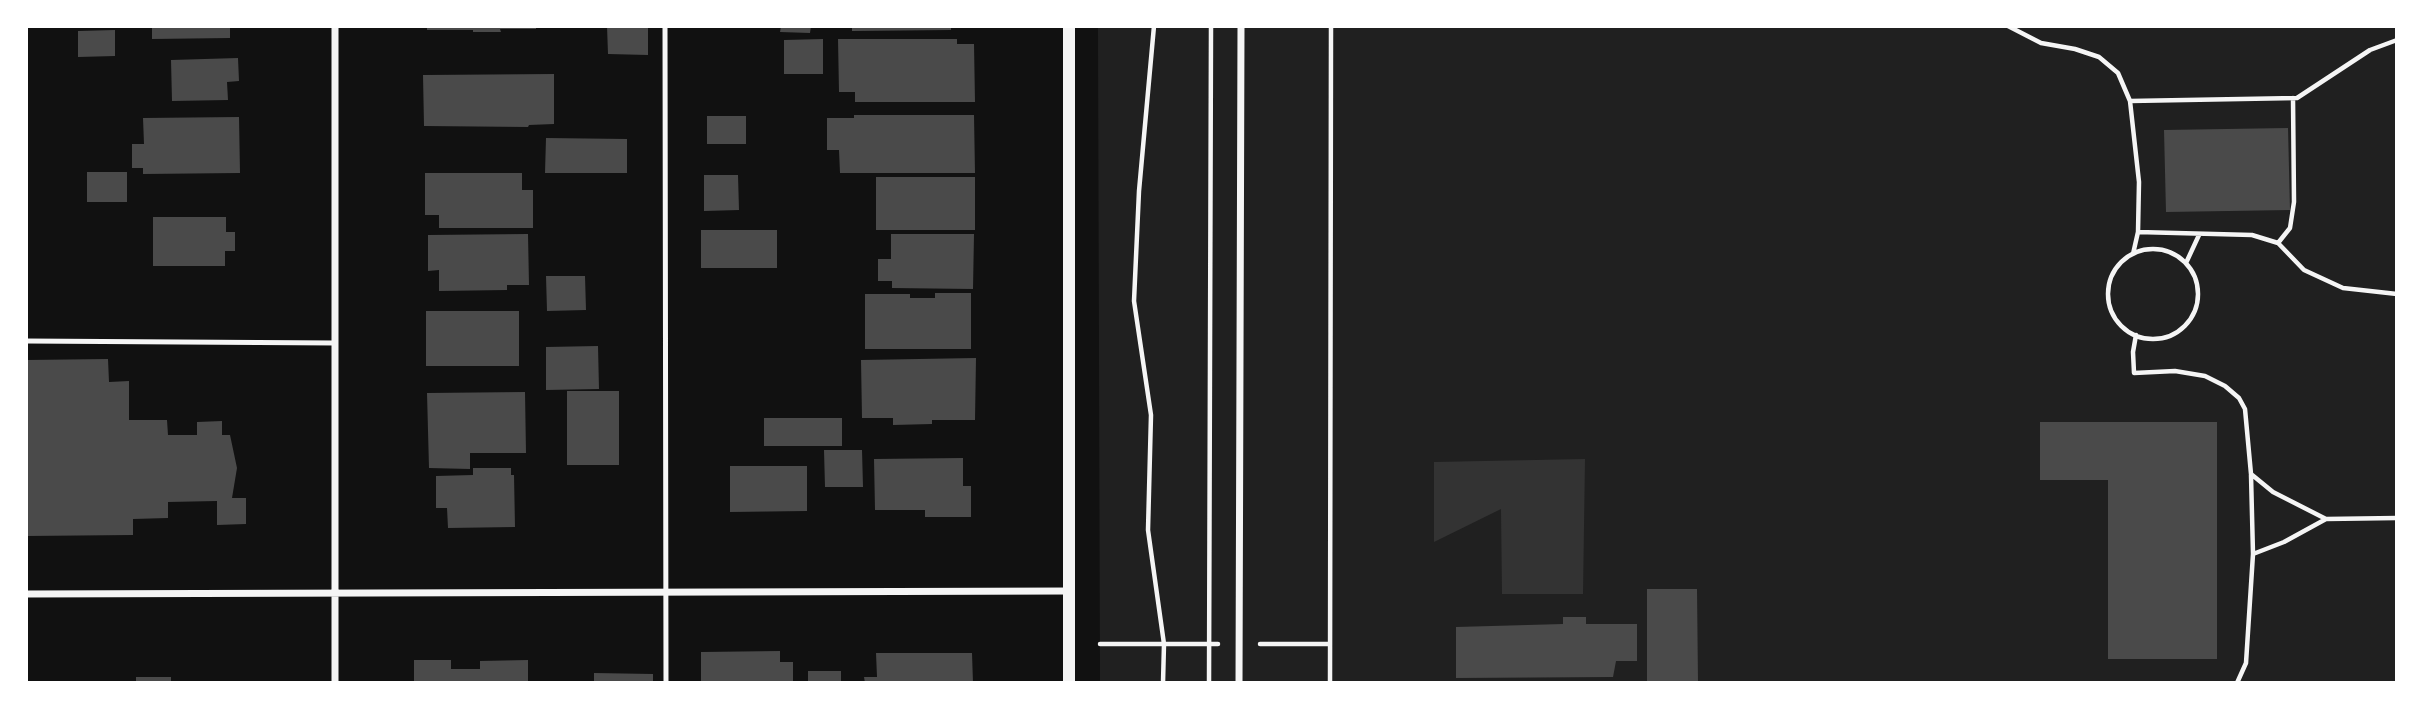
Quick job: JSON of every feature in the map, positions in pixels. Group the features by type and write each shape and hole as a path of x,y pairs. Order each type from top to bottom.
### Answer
{"street":[{"path":"335,26 335,683"},
{"path":"1069,26 1069,683"},
{"path":"1239,683 1241,26"},
{"path":"26,594 1070,591"}],"lane":[{"path":"664,26 666,683"},
{"path":"26,341 335,343"}],"path":[{"path":"1154,26 1139,191 1133,301 1151,415 1148,530 1164,644 1163,683"},
{"path":"1209,683 1211,26"},
{"path":"1330,683 1331,26"},
{"path":"2008,26 2040,43 2075,49 2099,57 2118,73 2130,101 2139,182 2138,232 2133,254"},
{"path":"2130,101 2293,98 2370,50 2397,40"},
{"path":"2278,243 2290,228 2294,202 2293,98"},
{"path":"2138,232 2252,235 2278,243 2304,270 2343,288 2397,294"},
{"path":"2186,263 2199,234"},
{"path":"2144,250 2174,254 2186,263 2194,276 2198,290 2192,318 2182,329 2170,336 2156,339 2136,335 2117,321 2110,308 2108,294 2111,279 2118,266 2133,254 2144,250"},
{"path":"2136,335 2133,352 2134,373 2175,371 2205,376 2225,386 2239,398 2245,409 2251,474 2253,554 2246,663 2236,683"},
{"path":"2251,474 2273,492 2326,519 2397,518"},
{"path":"2253,554 2284,542 2326,519"},
{"path":"1100,643 1209,644"},
{"path":"1259,643 1329,643"}],"shaded area":[{"path":"1098,26 2397,26 2397,683 1100,683"},
{"path":"1585,459 1583,594 1502,594 1501,509 1434,542 1434,462"}],"building":[{"path":"152,26 230,26 230,38 152,39"},
{"path":"427,26 536,26 536,29 473,32 427,30"},
{"path":"607,26 648,26 648,55 608,54"},
{"path":"781,26 811,26 810,33 780,32"},
{"path":"852,26 951,26 951,30 852,31"},
{"path":"115,30 115,56 78,57 78,31"},
{"path":"823,39 823,74 784,74 784,40"},
{"path":"838,39 957,39 957,44 974,44 975,102 855,102 855,92 839,92"},
{"path":"238,58 239,81 227,82 228,100 172,101 171,60"},
{"path":"554,74 554,124 528,127 424,126 423,75"},
{"path":"854,115 974,115 975,173 840,173 839,150 827,150 827,118 854,118"},
{"path":"707,116 746,116 746,144 707,144"},
{"path":"239,117 240,173 143,174 143,168 132,168 132,144 144,144 143,118"},
{"path":"2288,128 2290,210 2166,212 2164,130"},
{"path":"546,138 627,139 627,173 545,173"},
{"path":"87,172 127,172 127,202 87,202"},
{"path":"425,173 522,173 522,190 533,190 533,228 439,228 439,215 425,215"},
{"path":"704,175 738,175 739,210 704,211"},
{"path":"876,177 975,177 975,230 876,230"},
{"path":"153,217 226,217 226,232 235,232 235,251 225,251 225,266 153,266"},
{"path":"701,230 777,230 777,268 701,268"},
{"path":"528,234 529,285 507,285 507,290 439,291 439,270 428,271 428,235"},
{"path":"891,234 974,234 973,289 892,288 892,281 878,281 878,259 891,259"},
{"path":"546,276 585,276 586,310 547,311"},
{"path":"935,293 971,293 971,349 865,349 865,294 910,294 910,298 935,298"},
{"path":"426,311 519,311 519,366 426,366"},
{"path":"598,346 599,389 546,390 546,347"},
{"path":"976,358 975,420 932,420 932,424 893,425 893,418 862,418 861,360"},
{"path":"108,359 109,382 129,381 129,420 167,420 168,435 197,435 197,422 222,421 222,435 230,435 237,468 232,498 246,498 246,524 217,525 217,501 168,502 168,518 133,519 133,535 26,536 26,360"},
{"path":"567,391 619,391 619,465 567,465"},
{"path":"525,392 526,453 470,453 470,469 429,468 427,393"},
{"path":"764,418 842,418 842,446 764,446"},
{"path":"2040,422 2217,422 2217,659 2108,659 2108,480 2040,480"},
{"path":"824,450 862,450 863,487 825,487"},
{"path":"963,458 963,486 971,486 971,517 925,517 925,510 875,510 874,459"},
{"path":"730,466 807,466 807,511 730,512"},
{"path":"473,468 511,468 511,475 514,475 515,527 448,528 447,508 436,508 436,476 473,475"},
{"path":"1647,589 1697,589 1698,683 1647,683"},
{"path":"1563,617 1586,617 1586,624 1637,624 1637,661 1616,661 1613,677 1456,678 1456,627 1563,624"},
{"path":"780,651 780,662 793,662 793,683 701,683 701,652"},
{"path":"876,653 972,653 973,683 865,683 864,677 877,677"},
{"path":"414,660 451,660 451,669 480,669 480,661 528,660 528,683 414,683"},
{"path":"808,671 841,671 841,683 808,683"},
{"path":"594,673 653,674 653,683 594,683"},
{"path":"136,677 171,677 171,683 136,683"}]}
